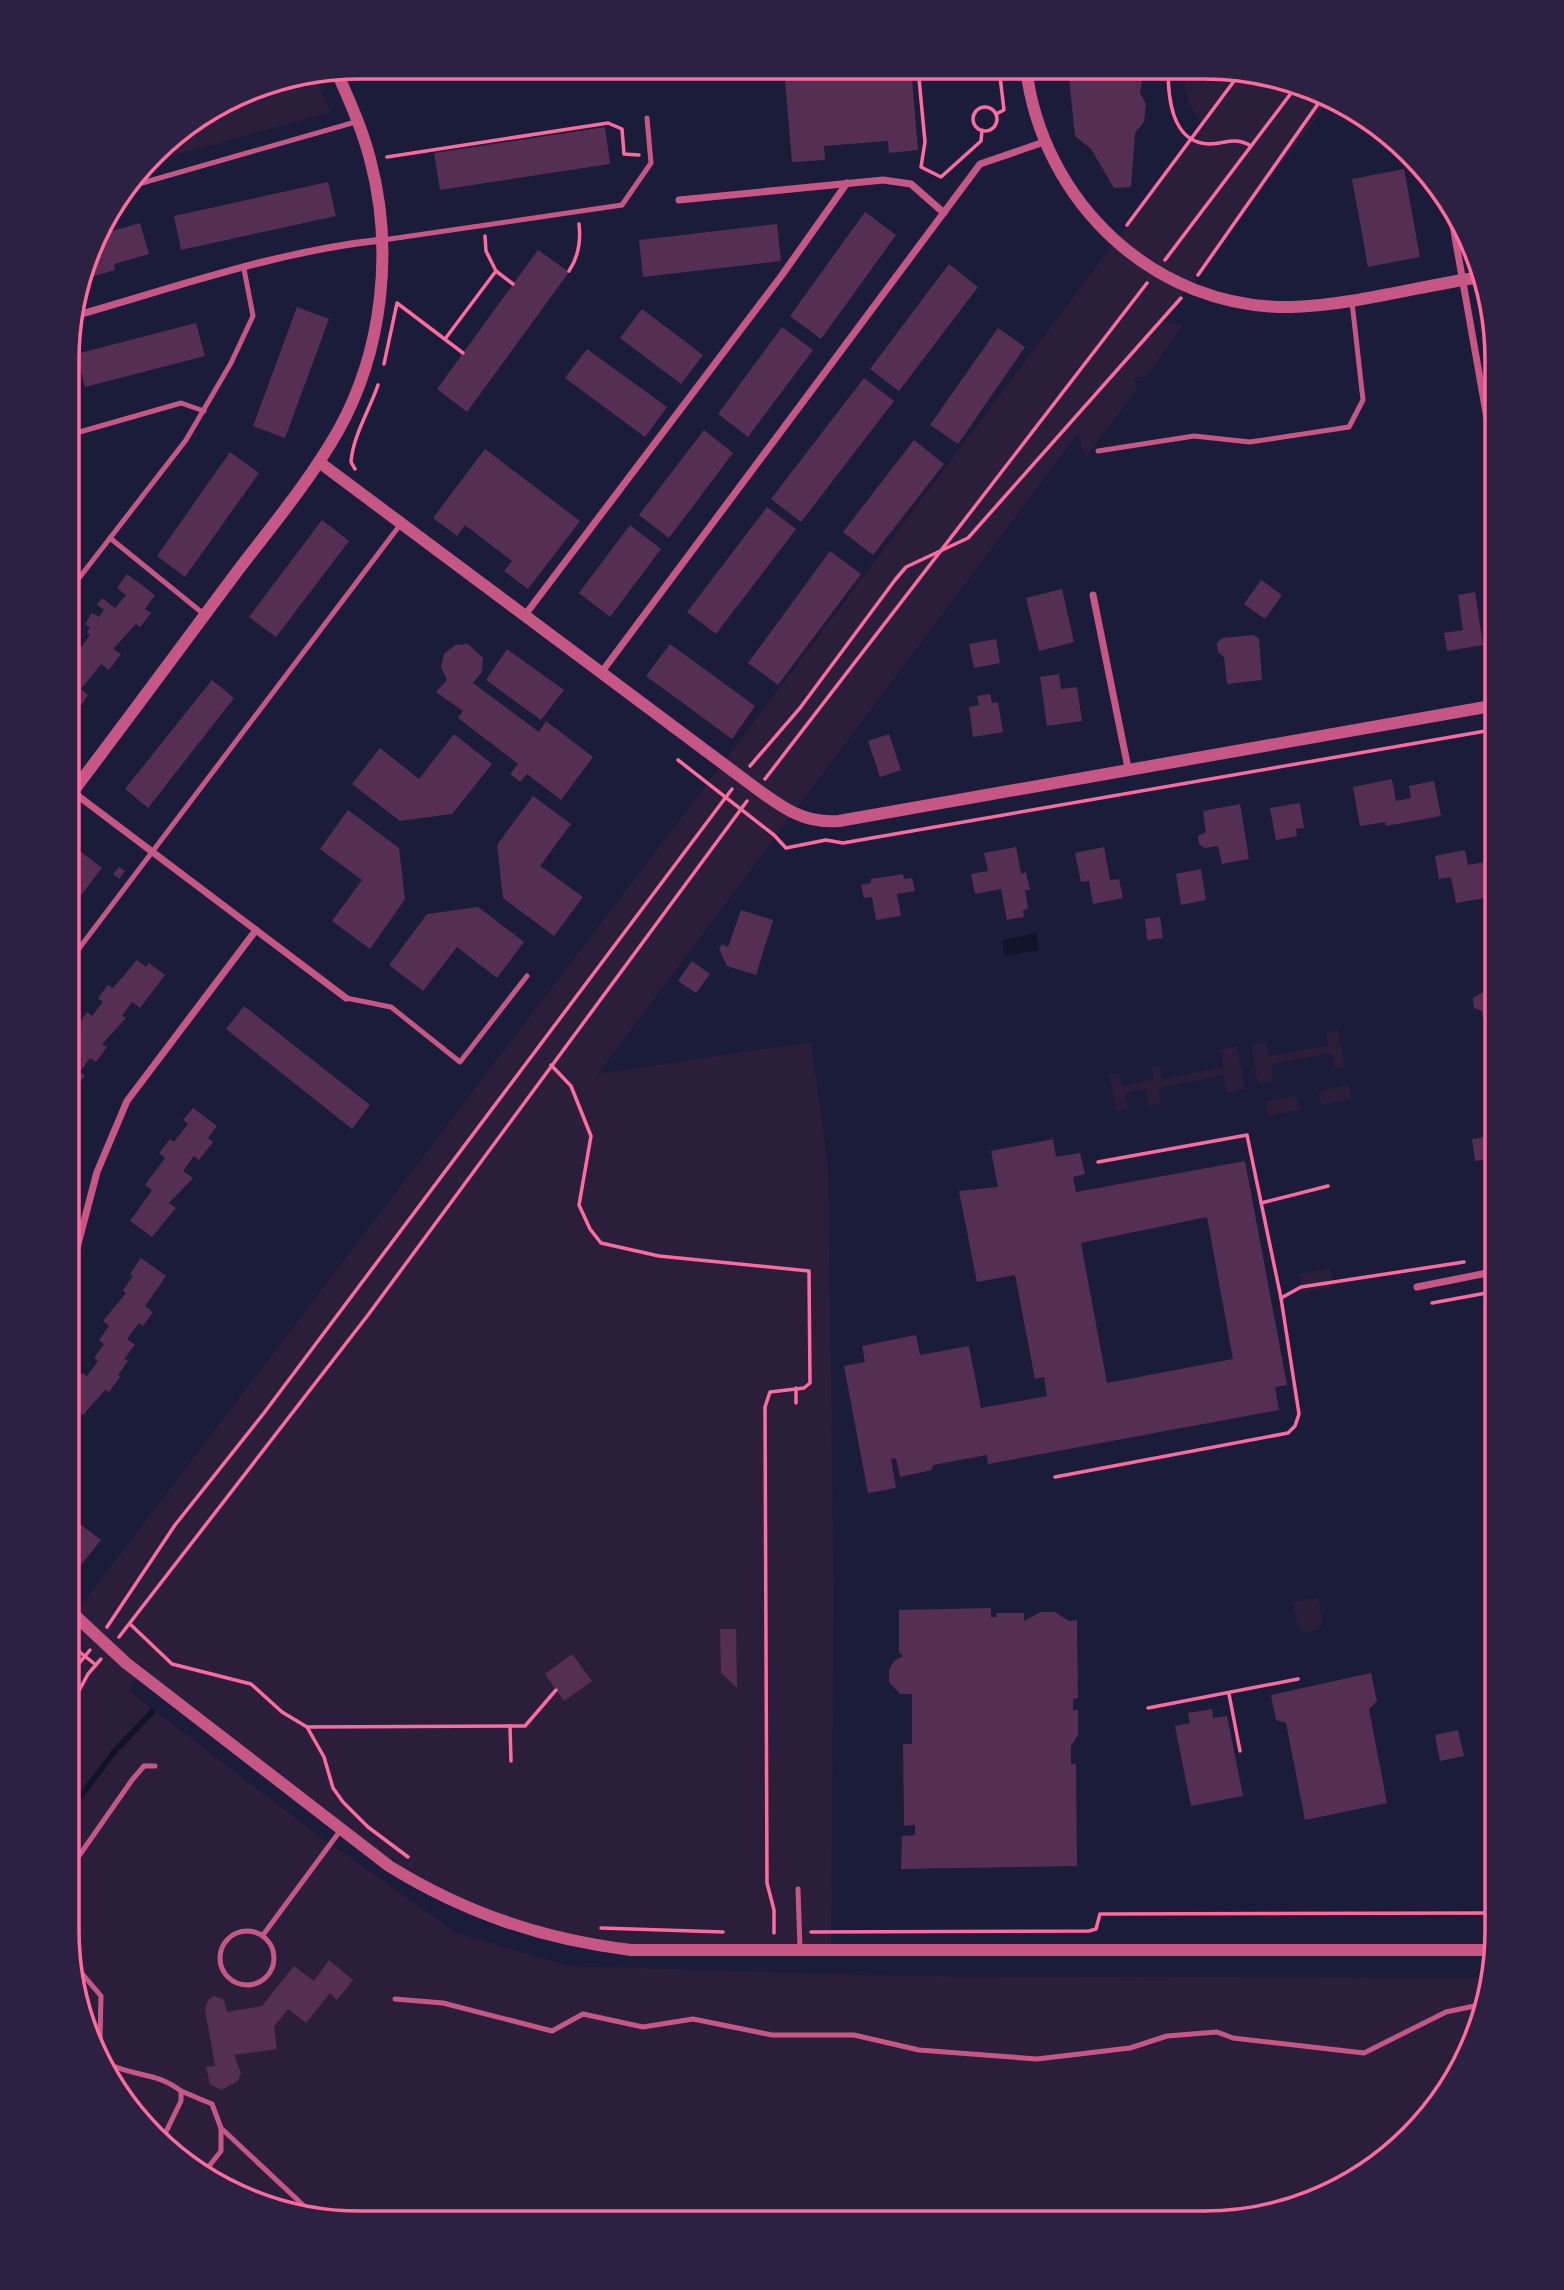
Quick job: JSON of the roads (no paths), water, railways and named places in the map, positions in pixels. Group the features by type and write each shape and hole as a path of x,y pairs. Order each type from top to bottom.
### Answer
{"street":[{"path":"79,783 319,463 356,392 369,352 378,309 383,240 373,173 359,121 340,79"},
{"path":"1028,79 1032,107 1044,142 1079,203 1101,229 1130,255 1188,289 1258,306 1294,307 1473,278"},
{"path":"601,673 980,164 1044,142"},
{"path":"679,200 883,180 911,184 944,213"},
{"path":"525,615 782,275 847,183"},
{"path":"1454,232 1485,408"},
{"path":"83,314 244,269 347,244 383,240"},
{"path":"319,463 789,813 827,822 1485,707"},
{"path":"1093,595 1128,768"},
{"path":"79,801 153,852 346,998"},
{"path":"79,1240 97,1172 127,1101 256,930"},
{"path":"1416,1287 1485,1273"},
{"path":"79,1619 175,1702 389,1866 432,1893 474,1912 528,1931 587,1945 631,1950 800,1952 1485,1950"}],"lane":[{"path":"383,240 622,205 651,163 647,118"},
{"path":"142,183 359,121"},
{"path":"79,579 186,440 204,411 253,316 244,269"},
{"path":"1098,451 1194,436 1250,442 1349,427 1363,400 1352,299"},
{"path":"79,432 181,403 204,411"},
{"path":"79,950 402,523"},
{"path":"110,538 205,615"},
{"path":"346,998 391,1007 460,1062 527,976"},
{"path":"79,1855 144,1766 155,1766"},
{"path":"263,1935 341,1829"},
{"path":"798,1889 800,1952"},
{"path":"246,1930 263,1935 273,1950 273,1968 253,1985 235,1983 222,1970 220,1952 224,1944 229,1937 246,1930"},
{"path":"82,1974 101,1996 100,2038"},
{"path":"395,1999 443,2004 552,2031 583,2014 643,2027 693,2019 772,2035 854,2035 919,2050 1037,2059 1130,2048 1167,2035 1217,2032 1233,2038 1364,2053 1446,2012 1475,2006"},
{"path":"114,2066 125,2071 156,2075 181,2091 212,2104 221,2128 221,2151 208,2167"},
{"path":"165,2132 181,2101 181,2091"},
{"path":"221,2128 304,2206"}],"waterway":[{"path":"79,1798 115,1751 152,1712"}]}
